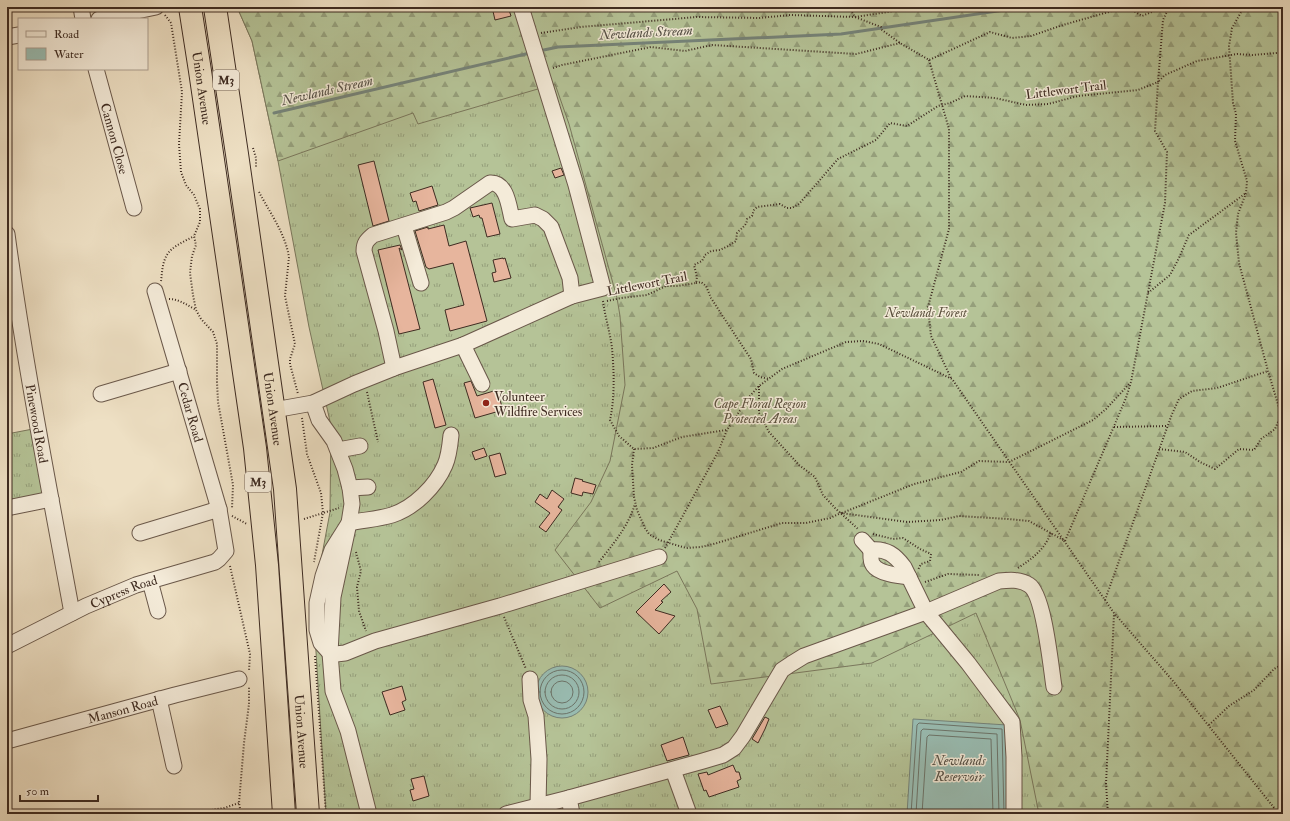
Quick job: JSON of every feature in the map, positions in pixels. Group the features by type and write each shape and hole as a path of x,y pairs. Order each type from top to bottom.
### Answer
{"highway":[{"name":"Union Avenue","path":"190,7 255,448 267,565 284,814"},
{"name":"Union Avenue","path":"215,7 285,489 308,814"},
{"path":"231,285 239,299 249,331 260,395 266,404 274,410 266,427 269,542 267,565"}],"street":[{"path":"81,7 83,18"},
{"path":"274,410 313,403 394,368 463,345 572,296 603,295 576,185 521,7"},
{"path":"106,18 160,10"},
{"path":"7,37 18,35"},
{"name":"Cannon Close","path":"96,70 134,208"},
{"path":"394,368 386,331 364,251 364,244 373,235 446,212 490,183 499,184 503,189 512,219 535,215 543,219 551,227 570,278 572,296"},
{"path":"404,226 421,283"},
{"name":"Pinewood Road","path":"7,234 12,312 51,499 72,613"},
{"name":"Cedar Road","path":"156,295 225,512 224,534"},
{"path":"463,345 482,384"},
{"path":"101,394 179,371"},
{"path":"313,403 319,420 329,432 338,450 350,488 352,504 349,523 332,550 323,576 317,604 317,630 321,643 330,653 333,691 348,731 369,814"},
{"path":"349,523 391,515 406,508 423,495 446,464 452,435"},
{"path":"338,450 360,446"},
{"path":"350,488 368,487"},
{"path":"7,508 51,499"},
{"path":"140,533 225,512"},
{"name":"Cypress Road","path":"7,646 103,598 136,585 208,564 220,559 226,551 224,534"},
{"path":"866,538 871,561 879,571 900,576 916,577"},
{"path":"866,538 879,549 885,550 894,555 904,567 916,577 926,612 968,663 1012,722 1014,750 1014,814"},
{"path":"330,653 345,653 375,641 500,606 659,557"},
{"path":"150,581 158,611"},
{"path":"506,814 673,770 723,754 734,748 743,736 782,670 791,664 804,656 926,612 999,581 1021,581 1030,585 1037,595 1041,609 1054,688"},
{"name":"Manson Road","path":"7,741 159,699 239,679"},
{"path":"530,679 532,700 536,716 539,759 538,806"},
{"path":"159,699 174,766"},
{"path":"673,770 689,814"},
{"path":"569,798 572,814"}],"path":[{"path":"849,7 855,18 881,28 900,43 929,60 950,129 949,229 928,307 931,336 952,379 1114,613 1173,681 1279,814"},
{"path":"531,38 581,27 697,18 759,18 790,15 855,18 920,7"},
{"path":"929,60 990,32 1012,38 1031,36 1063,25 1127,7 1142,16 1164,7"},
{"path":"1065,541 1126,398 1131,382 1165,203 1167,152 1155,131 1163,20 1169,7"},
{"path":"1244,7 1232,28 1229,46 1233,102 1236,114 1235,141 1247,180 1246,193 1238,214 1236,233 1239,263 1283,421"},
{"path":"160,10 172,24 182,92 180,144 181,172 186,185 194,195 200,209 200,222 194,236 196,245 192,256 190,273 196,310 201,319 213,332 217,344 218,402 232,485 225,512 224,534"},
{"path":"540,68 651,47 685,51 712,45 856,54 900,43"},
{"name":"Littlewort Trail","path":"603,295 621,298 647,295 666,286 696,283 698,277 694,265 702,261 705,255 711,251 720,250 736,241 737,233 745,226 747,219 752,216 757,207 780,204 787,208 792,208 799,204 838,159 876,140 890,123 907,126 938,106 950,103 965,96 995,98 1026,105 1048,104 1078,96 1138,90 1158,82 1165,75 1197,61 1237,54 1283,54"},
{"path":"1147,294 1170,275 1189,235 1246,193"},
{"path":"194,236 173,247 168,252 165,258 156,295 175,299 196,310"},
{"path":"696,283 701,282 706,286 711,298 751,359 754,374 769,379"},
{"path":"603,295 612,346 613,402 610,420 619,436 634,450 653,448 682,437 727,430"},
{"path":"659,557 669,543 718,452 727,430 749,397 759,386 782,369 846,342 863,341 879,344 952,379"},
{"path":"1105,600 1159,449 1179,399 1192,391 1217,388 1268,371"},
{"path":"364,380 378,442"},
{"path":"634,450 632,465 634,497 642,522 649,534 659,540 686,548 701,547 782,523 806,523 830,518 914,484 961,472 979,461 1009,462 1093,420 1106,409 1131,382"},
{"path":"759,386 759,414 769,432 799,465 815,477 823,495 866,538 903,538 931,554 930,561 922,564 916,577 926,582 948,574 977,574 983,577"},
{"path":"1278,403 1283,399"},
{"path":"1159,449 1185,452 1200,462 1215,469 1239,449 1254,450 1261,439 1274,429 1281,415"},
{"path":"1114,426 1168,426"},
{"path":"583,581 620,536 631,517 636,503"},
{"path":"225,512 250,526"},
{"path":"301,520 322,513"},
{"path":"841,513 907,522 941,520 959,516 1029,521 1065,541"},
{"path":"1016,569 1031,559 1046,544 1051,533"},
{"path":"356,550 361,571 357,587 359,611 366,631 375,641"},
{"path":"500,606 530,679"},
{"path":"1108,814 1106,784 1114,613"},
{"path":"1209,725 1229,706 1254,690 1274,669 1283,664"},
{"path":"185,814 224,808 240,803"}],"green space":[{"name":"Newlands Forest","path":"237,7 1283,7 1283,814 326,814 313,603 330,512 331,426 309,327 278,161 252,41"},
{"name":"Newlands Forest","path":"237,7 1283,7 1283,814 1039,814 1020,720 976,613 872,663 711,684 697,609 677,571 600,608 555,550 591,502 610,461 625,385 620,316 617,298 569,124 555,84 418,124 413,113 278,161 252,41"},
{"path":"38,428 51,499 7,508 7,434"}],"water":[{"path":"557,666 567,666 581,673 588,687 588,697 581,711 567,718 557,718 547,714 540,707 536,697 536,687 540,677 547,670"},
{"name":"Newlands Reservoir","path":"913,719 1007,725 1008,814 907,814"}],"building":[{"path":"492,7 508,7 511,16 495,20"},
{"path":"374,161 389,221 373,226 358,165"},
{"path":"561,168 564,175 555,178 552,171"},
{"path":"432,186 438,205 419,211 416,201 413,202 410,193"},
{"path":"492,203 500,234 487,237 482,218 480,218 479,215 473,217 470,208"},
{"path":"444,225 449,246 466,241 487,321 450,331 445,310 464,305 453,263 429,269 426,267 415,231 428,227 428,229"},
{"path":"400,245 402,250 399,248 420,329 399,334 378,250"},
{"path":"505,258 511,278 494,282 492,273 496,272 493,260"},
{"path":"433,379 446,425 435,428 423,382"},
{"name":"Volunteer Wildfire Services","path":"471,381 477,396 497,390 503,410 475,418 464,383"},
{"path":"484,448 487,456 475,460 472,452"},
{"path":"500,453 506,474 495,477 489,456"},
{"path":"575,478 596,485 593,494 583,492 582,496 571,493"},
{"path":"552,490 564,499 558,507 562,510 546,532 539,527 550,513 535,502 540,494 547,499"},
{"path":"664,584 671,592 661,601 663,602 655,610 675,616 659,634 636,612"},
{"path":"402,686 406,700 402,702 405,710 390,715 382,692"},
{"path":"720,706 728,724 716,728 708,710"},
{"path":"765,717 769,719 758,743 752,739"},
{"path":"683,737 689,755 667,761 661,745"},
{"path":"733,765 736,772 739,772 741,779 737,781 739,787 709,797 706,790 704,791 698,774 707,772 708,775"},
{"path":"424,776 429,796 413,801 410,790 414,789 411,779"}],"waterway":[{"name":"Newlands Stream","path":"539,51 558,47 841,34 1025,7"},
{"name":"Newlands Stream","path":"274,113 530,53"}],"place":[{"name":"Volunteer Wildfire Services","path":"486,403"}],"park label":[{"name":"Cape Floral Region Protected Areas","path":"760,410"}]}
